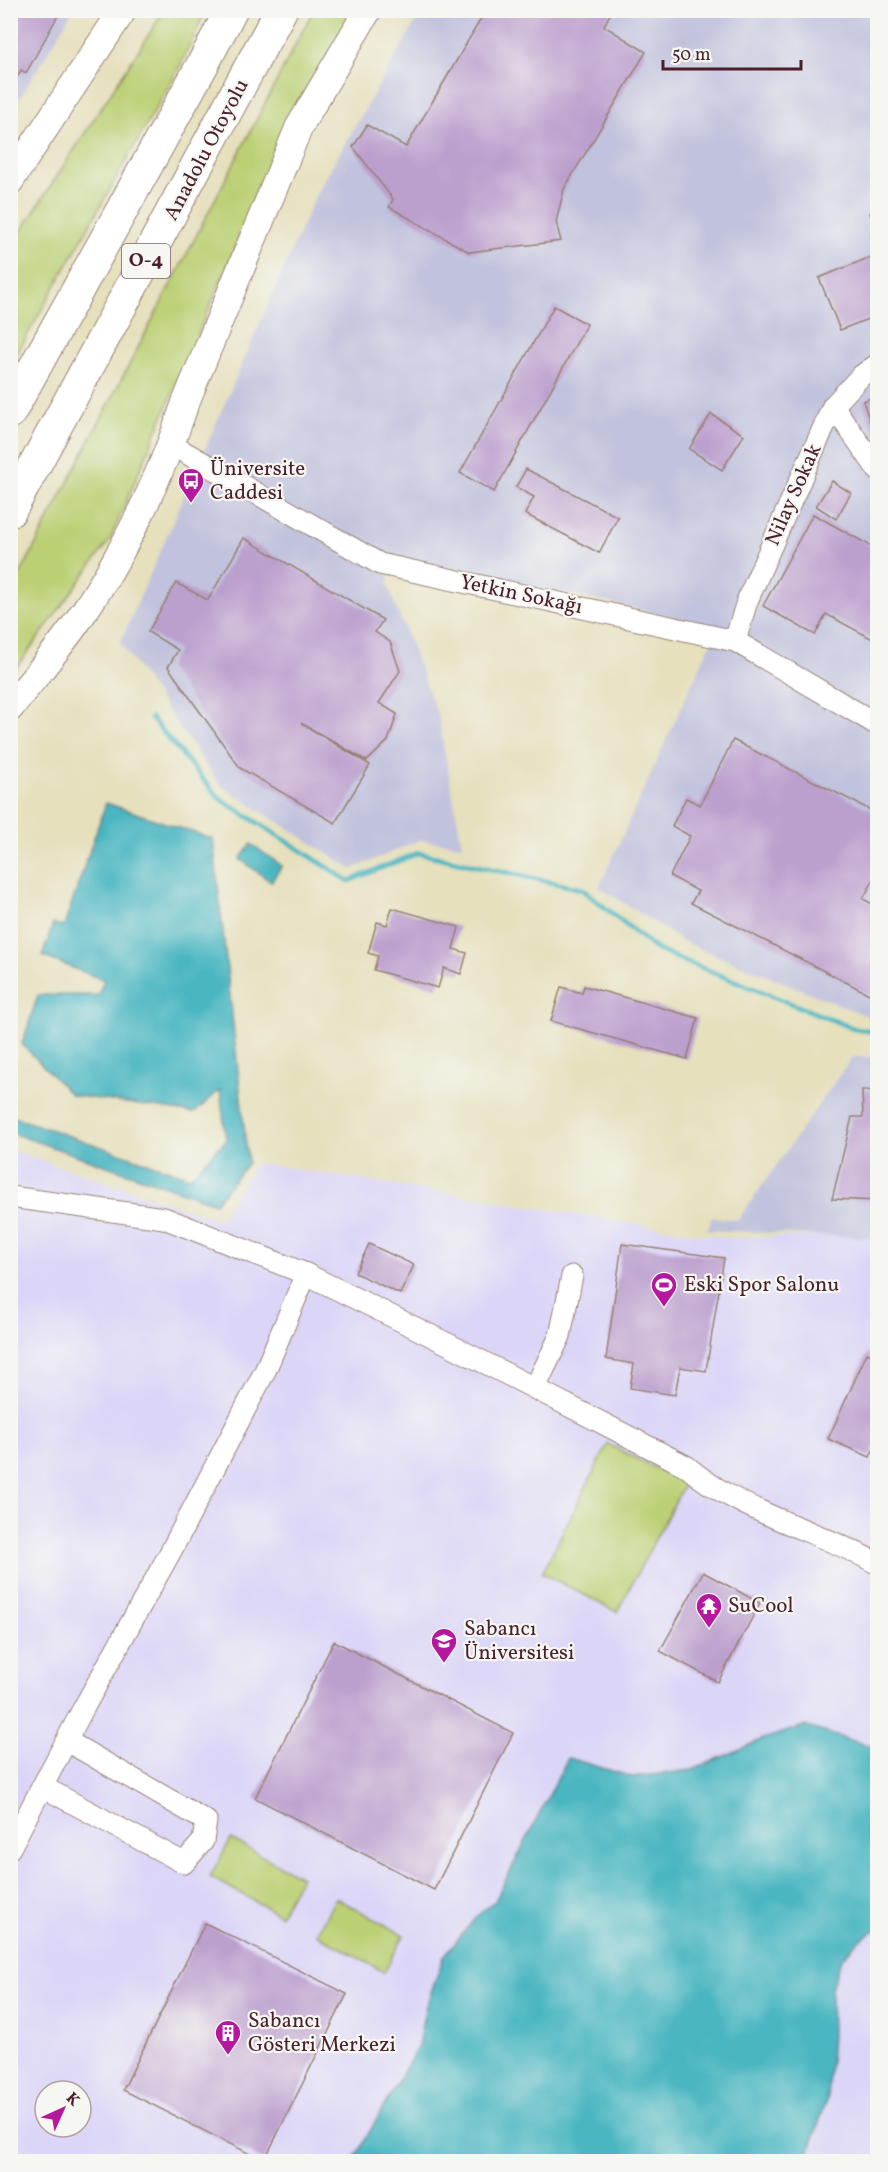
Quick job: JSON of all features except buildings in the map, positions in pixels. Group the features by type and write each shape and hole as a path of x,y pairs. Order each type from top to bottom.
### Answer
{"highway":[{"name":"Anadolu Otoyolu","path":"10,412 204,63 231,10"},
{"name":"Anadolu Otoyolu","path":"10,511 281,10"}],"main road":[{"path":"11,179 123,10"},
{"path":"10,708 75,625 116,561 172,445 185,404 299,127 368,10"}],"street":[{"name":"Nilay Sokak","path":"735,641 747,601 833,406 861,375 878,364"},
{"path":"833,406 878,470"},
{"name":"Yetkin Sokağı","path":"172,445 380,564 735,641 878,725"},
{"path":"10,1197 164,1218 306,1274 686,1466 702,1480 743,1503 878,1564"},
{"path":"10,1848 171,1551 265,1371 306,1274"},
{"path":"535,1388 560,1336 572,1276"},
{"path":"43,1788 184,1863 203,1841 206,1821 67,1741"}],"shaded area":[{"path":"11,11 72,11 11,112"},
{"path":"422,11 877,11 877,1020 686,943 599,887 718,627 395,556 387,583 438,716 462,845 420,840 352,869 220,785 120,643 318,190"},
{"path":"852,1057 877,1057 877,1238 707,1230 712,1217 738,1220"},
{"name":"Sabancı Üniversitesi","path":"11,1150 219,1220 256,1163 725,1238 877,1235 877,2161 11,2162"}],"green space":[{"path":"164,11 206,11 180,66 11,364 11,247"},
{"path":"313,11 357,11 293,112 110,540 11,675 11,592"},
{"path":"608,1444 685,1483 617,1612 542,1573"},
{"path":"231,1839 301,1877 280,1915 210,1877"},
{"path":"336,1898 404,1935 384,1972 316,1934"}],"water":[{"path":"106,803 213,839 248,1163 215,1203 11,1133 11,1116 190,1177 226,1140 220,1090 194,1113 71,1095 22,1044 38,995 98,995 104,980 42,956 53,924 64,926"},
{"path":"251,844 282,866 271,882 240,859"},
{"path":"804,1726 878,1747 877,1929 861,1939 841,1959 831,1988 832,2036 827,2098 809,2153 804,2161 353,2161 418,2046 425,2009 444,1956 477,1916 495,1901 568,1758 633,1777 692,1770 763,1739"}],"waterway":[{"path":"151,718 219,798 349,881 418,853 582,889 657,950 855,1029 878,1032"}],"place":[{"name":"Üniversite Caddesi","path":"191,504"},
{"name":"Eski Spor Salonu","path":"664,1308"},
{"name":"SuCool","path":"709,1629"},
{"name":"Sabancı Üniversitesi","path":"444,1664"},
{"name":"Sabancı Gösteri Merkezi","path":"228,2056"}]}
